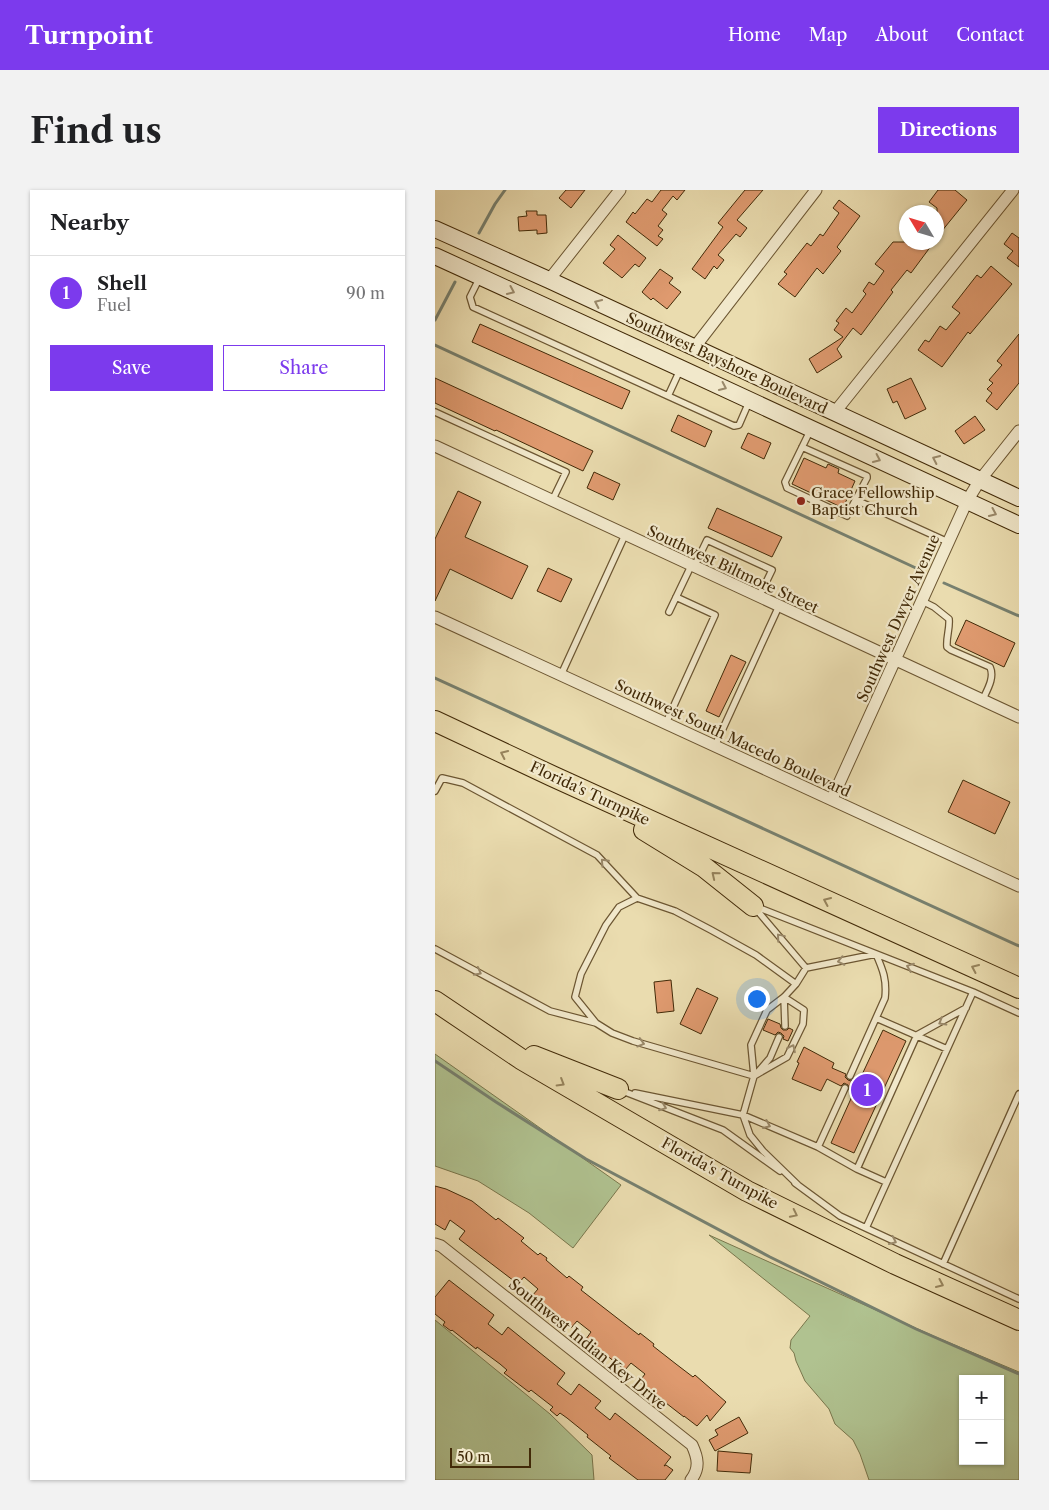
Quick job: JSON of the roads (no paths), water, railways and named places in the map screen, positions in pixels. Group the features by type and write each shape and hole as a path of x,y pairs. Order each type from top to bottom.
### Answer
{"highway":[{"name":"Florida's Turnpike","path":"435,721 1019,988"},
{"path":"552,776 586,801 651,833 704,867 753,906"},
{"name":"Florida's Turnpike","path":"435,1001 521,1059 747,1190 895,1264 1019,1320"},
{"path":"461,1019 534,1056 618,1089"}],"main road":[{"name":"Southwest Bayshore Boulevard","path":"435,229 1019,498"},
{"name":"Southwest Bayshore Boulevard","path":"435,256 1019,525"},
{"path":"572,318 579,316 596,320 663,352 684,353 694,348"},
{"path":"685,370 706,363 791,402 809,400"}],"street":[{"path":"549,280 620,190"},
{"path":"694,348 816,190"},
{"path":"835,412 1013,190"},
{"name":"Southwest Dwyer Avenue","path":"832,799 967,501 980,480 1019,431"},
{"name":"Southwest Biltmore Street","path":"435,446 1019,717"},
{"name":"Southwest South Macedo Boulevard","path":"435,617 1019,886"},
{"name":"Southwest Indian Key Drive","path":"435,1244 441,1246 692,1445 697,1456 696,1474 691,1480"}],"lane":[{"path":"480,276 470,297 473,307 734,426 739,424 751,400"},
{"path":"668,396 685,370"},
{"path":"435,412 566,472 552,501"},
{"path":"802,447 867,476 847,516 787,488 785,482 811,428"},
{"path":"856,500 949,542"},
{"path":"561,675 625,535"},
{"path":"669,612 707,540 772,570 759,597"},
{"path":"666,723 715,615 676,597"},
{"path":"922,601 934,607 949,620 950,628 947,647 991,669 991,680 983,700"},
{"path":"715,746 779,606"},
{"path":"435,790 442,778 471,787 597,855 637,898 675,910 756,955 796,984"},
{"path":"596,1024 575,997 581,974 606,925 619,907 637,898"},
{"path":"753,906 973,992 1019,1013"},
{"path":"753,906 806,968"},
{"path":"435,948 550,1011 596,1024 633,1041 754,1076 787,1057 803,1024 804,1010 784,997"},
{"path":"798,1184 763,1151 750,1135 743,1115 754,1076 751,1045 767,1010 784,997 796,984 806,968 876,954"},
{"path":"850,1076 885,998 887,985 883,969 876,954"},
{"path":"866,1228 973,992"},
{"path":"784,997 785,1026"},
{"path":"857,1169 917,1036 966,1008"},
{"path":"877,1018 947,1049"},
{"path":"754,1076 770,1058 779,1037"},
{"path":"817,1146 845,1088"},
{"path":"618,1089 743,1115 817,1146 857,1169 886,1182"},
{"path":"618,1089 723,1130 840,1216 1019,1299"},
{"path":"943,1264 1019,1094"}],"waterway":[{"path":"479,233 505,190"},
{"path":"435,320 455,282"},
{"path":"435,345 918,569"},
{"path":"944,583 1019,616"},
{"path":"435,678 1019,946"},
{"path":"435,1061 586,1159 770,1257 916,1329 1019,1374"}],"place":[{"name":"Grace Fellowship Baptist Church","path":"801,501"},
{"name":"Shell","path":"867,1090"}]}
